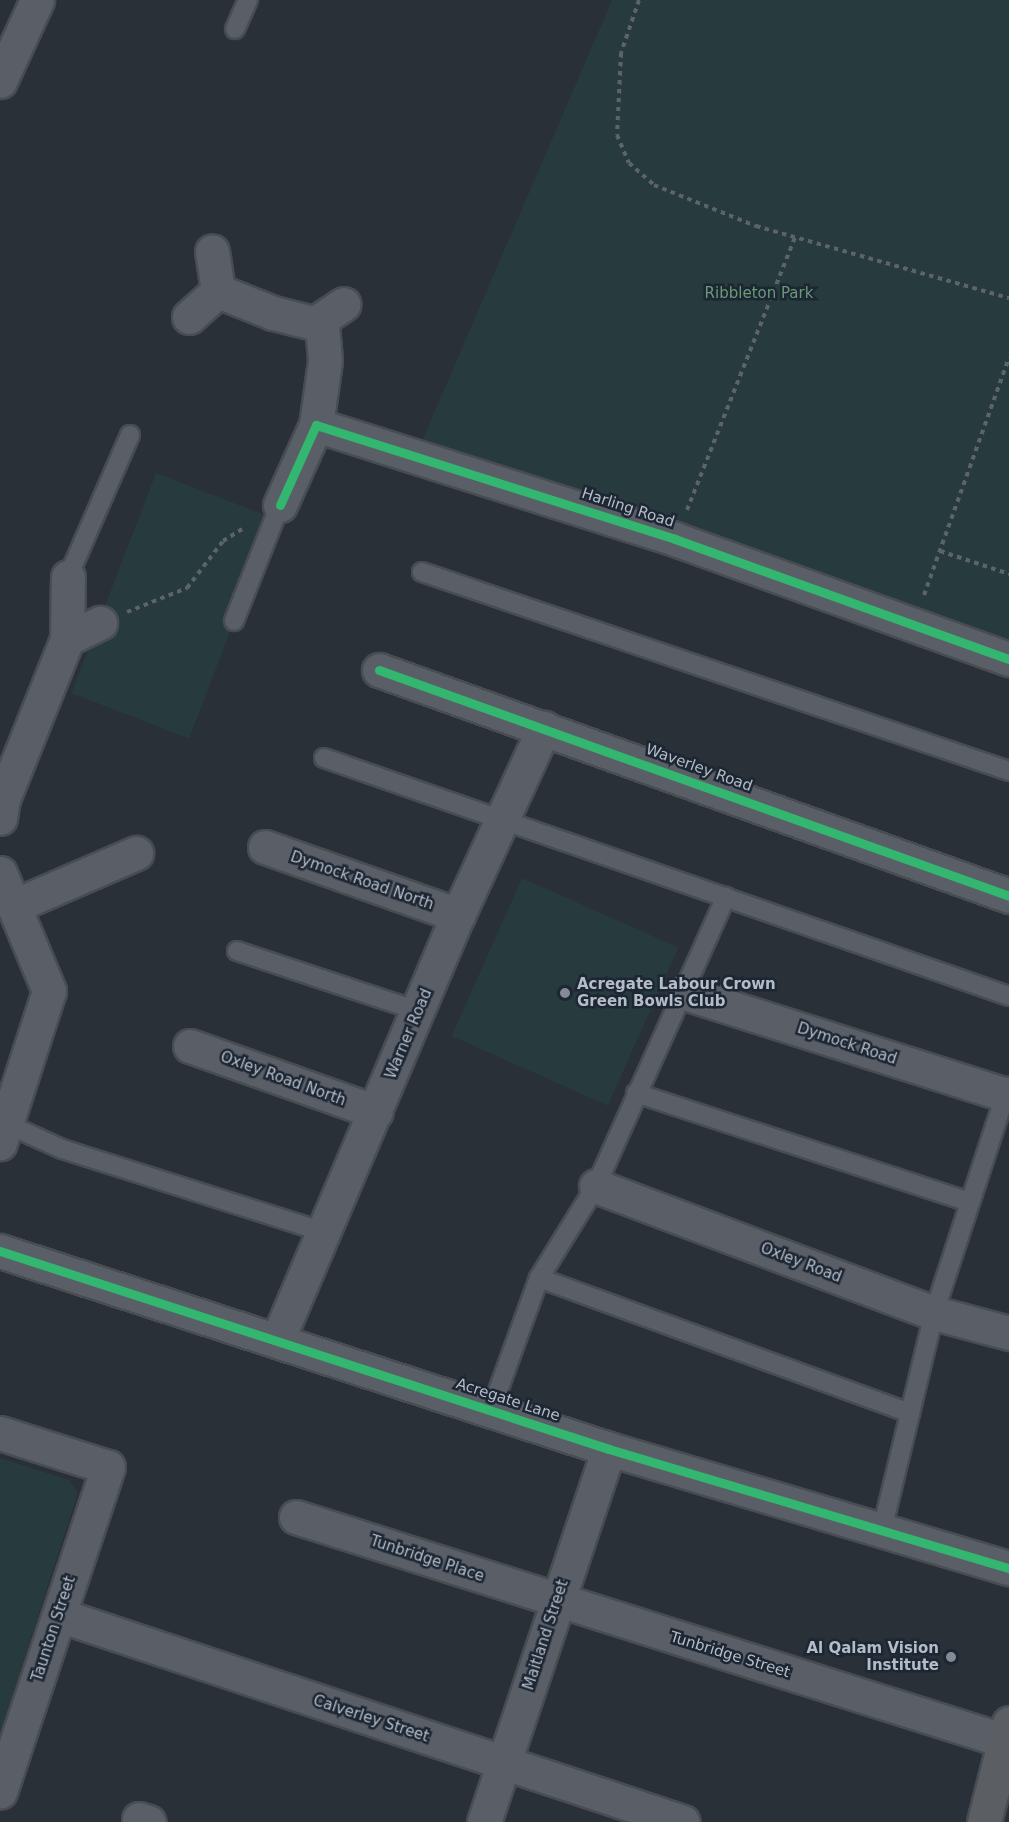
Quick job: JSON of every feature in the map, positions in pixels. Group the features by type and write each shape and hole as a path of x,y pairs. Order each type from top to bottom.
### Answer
{"highway":[{"path":"984,1822 1007,1732"}],"street":[{"path":"0,81 37,0"},
{"path":"212,251 218,291"},
{"path":"189,317 218,291"},
{"path":"218,291 280,316 317,322 344,304"},
{"path":"280,505 316,426 325,339 317,322"},
{"name":"Harling Road","path":"316,426 675,539 1009,659"},
{"path":"0,818 3,799 67,639 68,577"},
{"path":"67,639 100,623"},
{"name":"Waverley Road","path":"379,670 1009,896"},
{"name":"Warner Road","path":"277,1341 376,1113 458,915 544,728"},
{"name":"Dymock Road North","path":"265,848 458,915"},
{"path":"16,905 136,853"},
{"path":"0,873 16,905 49,991 5,1134"},
{"name":"Dymock Road","path":"685,993 1008,1091"},
{"name":"Oxley Road North","path":"190,1047 376,1113"},
{"name":"Oxley Road","path":"596,1186 934,1313 1009,1333"},
{"name":"Acregate Lane","path":"0,1251 609,1449 1009,1568"},
{"name":"Taunton Street","path":"0,1433 108,1467 0,1791"},
{"name":"Maitland Street","path":"484,1822 609,1449"},
{"name":"Tunbridge Place","path":"296,1517 557,1601"},
{"name":"Tunbridge Street","path":"557,1601 1007,1732"},
{"name":"Calverley Street","path":"59,1615 683,1822"}],"lane":[{"path":"235,29 248,0"},
{"path":"68,577 129,435"},
{"path":"234,621 280,505"},
{"path":"422,572 1009,771"},
{"path":"324,758 1009,996"},
{"path":"491,1410 538,1278 596,1186 636,1093 685,993 726,897"},
{"path":"237,951 418,1011"},
{"path":"882,1530 934,1313 1008,1091"},
{"path":"636,1093 970,1202"},
{"path":"5,1134 62,1149 324,1232"},
{"path":"538,1278 910,1413"}],"path":[{"path":"639,0 621,53 617,135 628,163 654,186 795,237 1009,298"},
{"path":"675,539 795,237"},
{"path":"914,625 1009,358"},
{"path":"100,623 187,588 223,540 280,505"},
{"path":"940,551 1009,574"}],"green space":[{"name":"Ribbleton Park","path":"612,0 1009,0 1009,647 422,441"},
{"path":"156,473 274,518 189,738 71,693"},
{"name":"Acregate Labour Crown Green Bowls Club","path":"522,878 678,948 608,1106 452,1036"},
{"path":"0,1458 69,1480 78,1493 0,1734"}],"cycle path":[{"path":"280,505 316,425 675,539 1009,659"},
{"path":"379,670 1009,896"},
{"path":"0,1251 609,1449 1009,1568"}],"place":[{"name":"Acregate Labour Crown Green Bowls Club","path":"565,993"},
{"name":"Al Qalam Vision Institute","path":"951,1657"}]}
